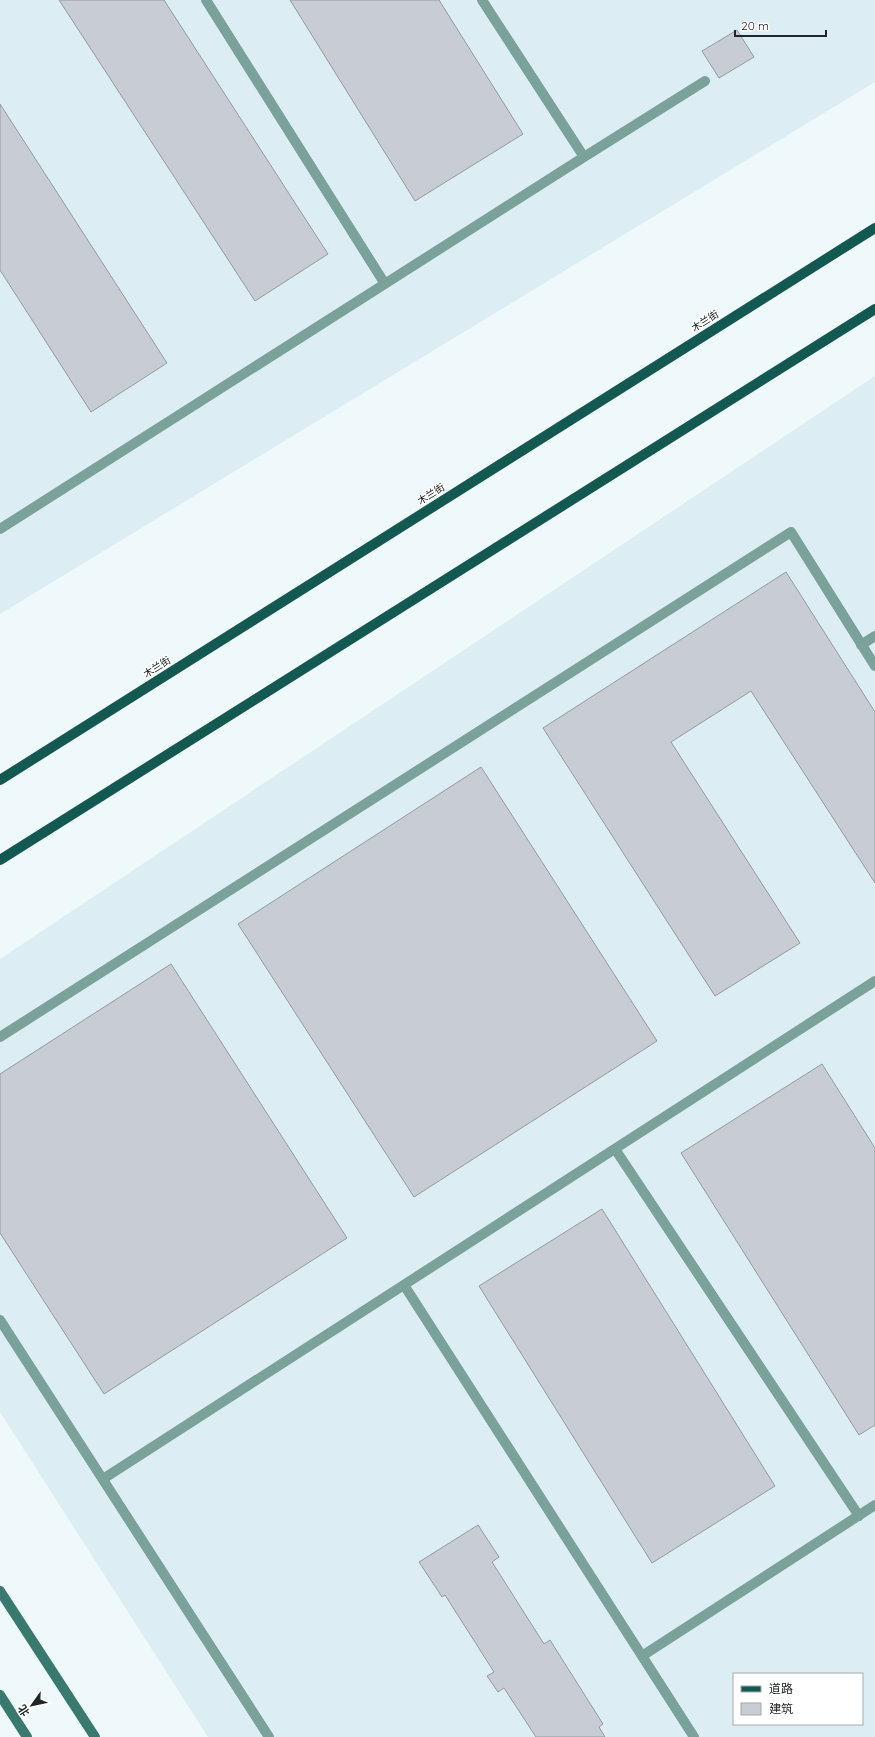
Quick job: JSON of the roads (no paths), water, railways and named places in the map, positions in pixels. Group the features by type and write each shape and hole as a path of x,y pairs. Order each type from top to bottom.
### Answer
{"main road":[{"name":"木兰街","path":"0,780 875,228"},
{"path":"0,860 875,309"},
{"path":"0,1591 94,1737"},
{"path":"0,1695 27,1737"}],"lane":[{"path":"206,0 385,284"},
{"path":"482,0 584,157"},
{"path":"0,529 705,81"},
{"path":"0,1037 791,532 875,666"},
{"path":"862,645 875,636"},
{"path":"102,1479 875,981"},
{"path":"615,1149 859,1516"},
{"path":"404,1285 694,1737"},
{"path":"0,1320 269,1737"},
{"path":"642,1656 875,1505"}]}
